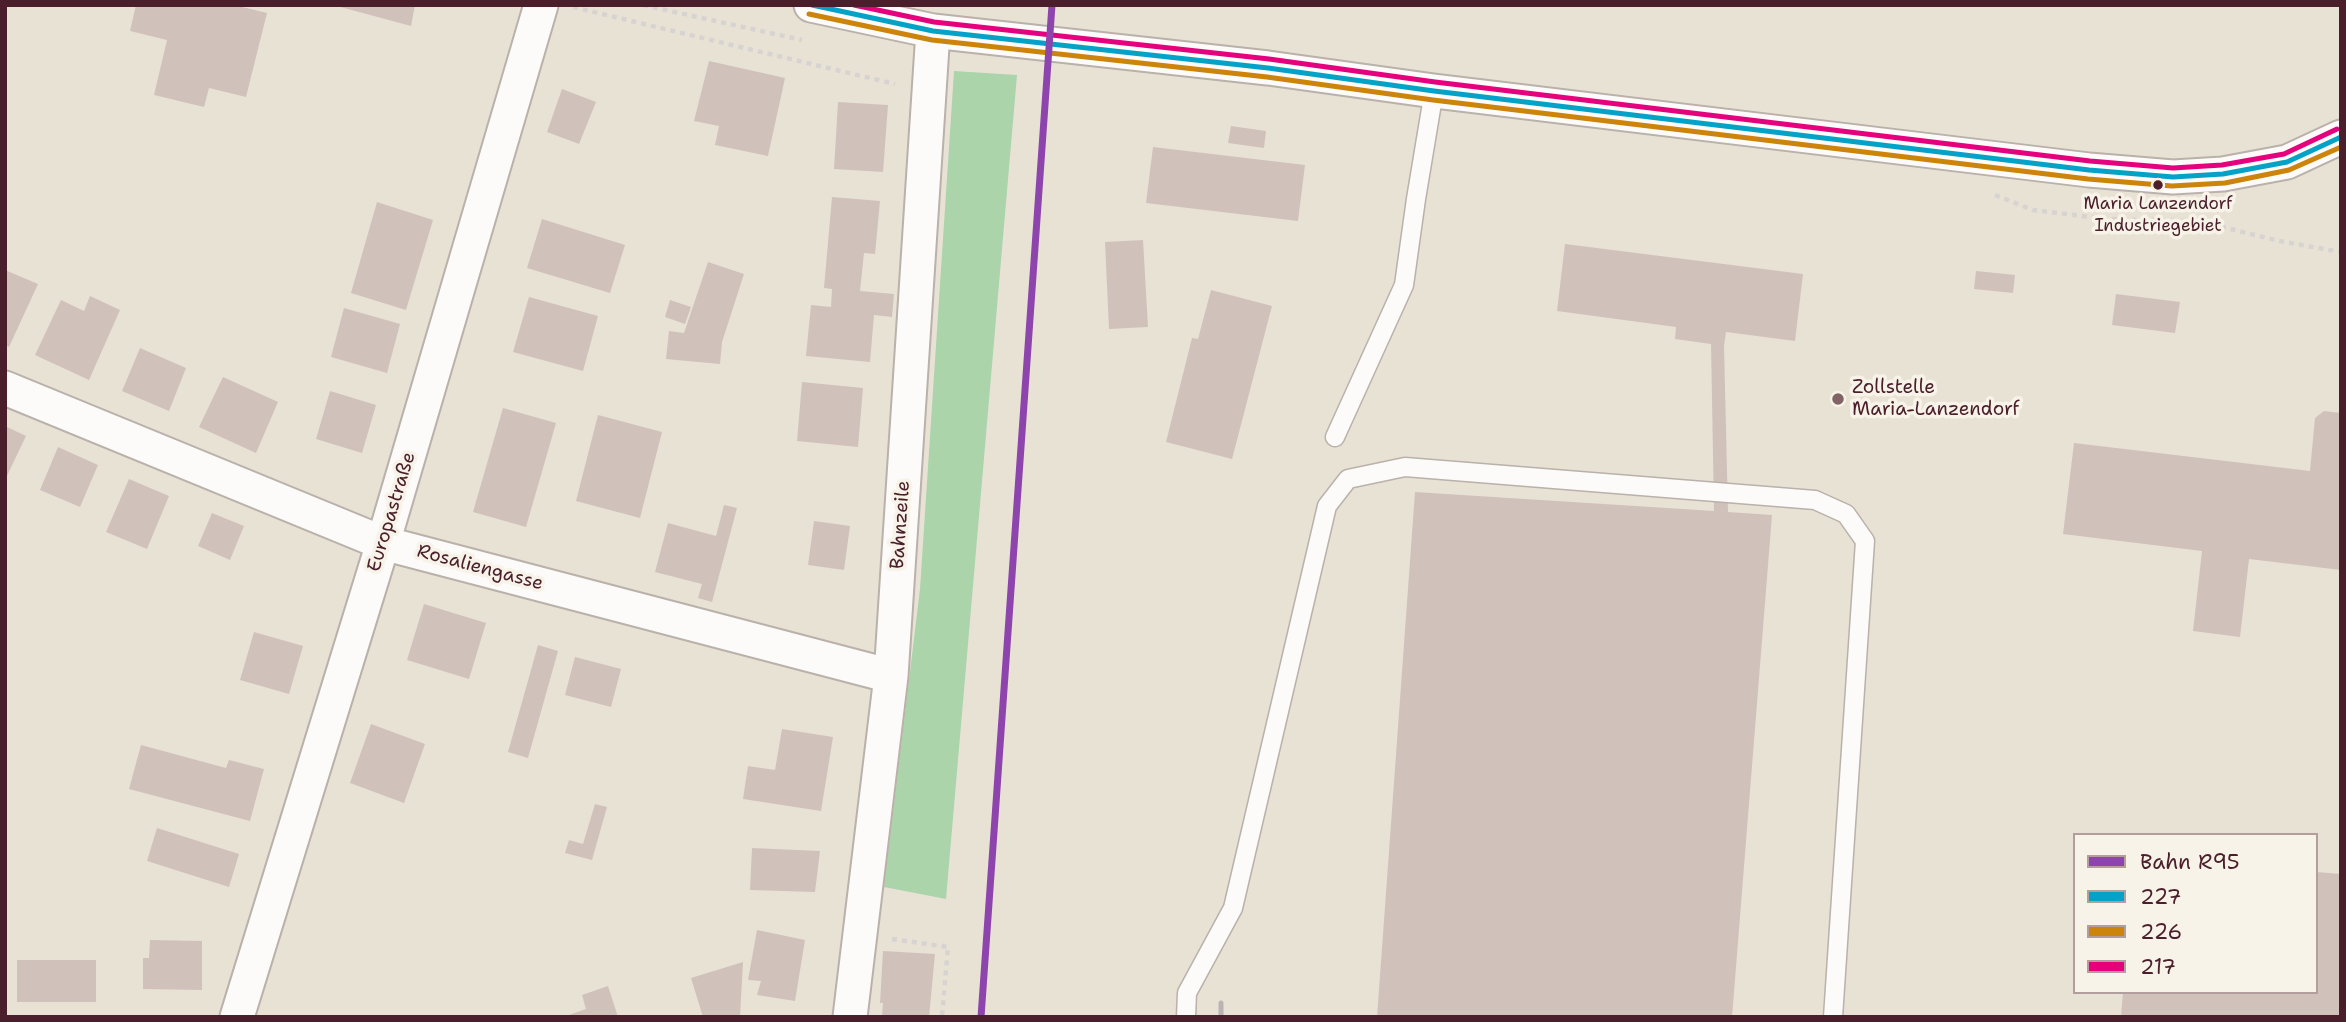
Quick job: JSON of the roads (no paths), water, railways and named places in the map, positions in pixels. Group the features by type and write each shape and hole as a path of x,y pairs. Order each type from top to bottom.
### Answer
{"street":[{"name":"Europastraße","path":"237,1017 383,543 541,5"},
{"path":"811,5 933,31 1268,68 2024,164 2173,177 2223,174 2287,162 2341,137"},
{"name":"Bahnzeile","path":"850,1017 891,676 933,31"},
{"name":"Rosaliengasse","path":"5,388 383,543 891,676"}],"lane":[{"path":"1335,437 1404,285 1434,90"},
{"path":"1186,1017 1187,993 1233,908 1326,506 1348,479 1405,467 1815,499 1846,514 1865,541 1833,1017"}],"railway":[{"path":"1221,1003 1221,1017"}],"rail line":[{"name":"R95","path":"981,1017 1052,5"}],"place":[{"name":"Maria Lanzendorf Industriegebiet","path":"2158,185"},
{"name":"Zollstelle Maria-Lanzendorf","path":"1838,399"}]}
